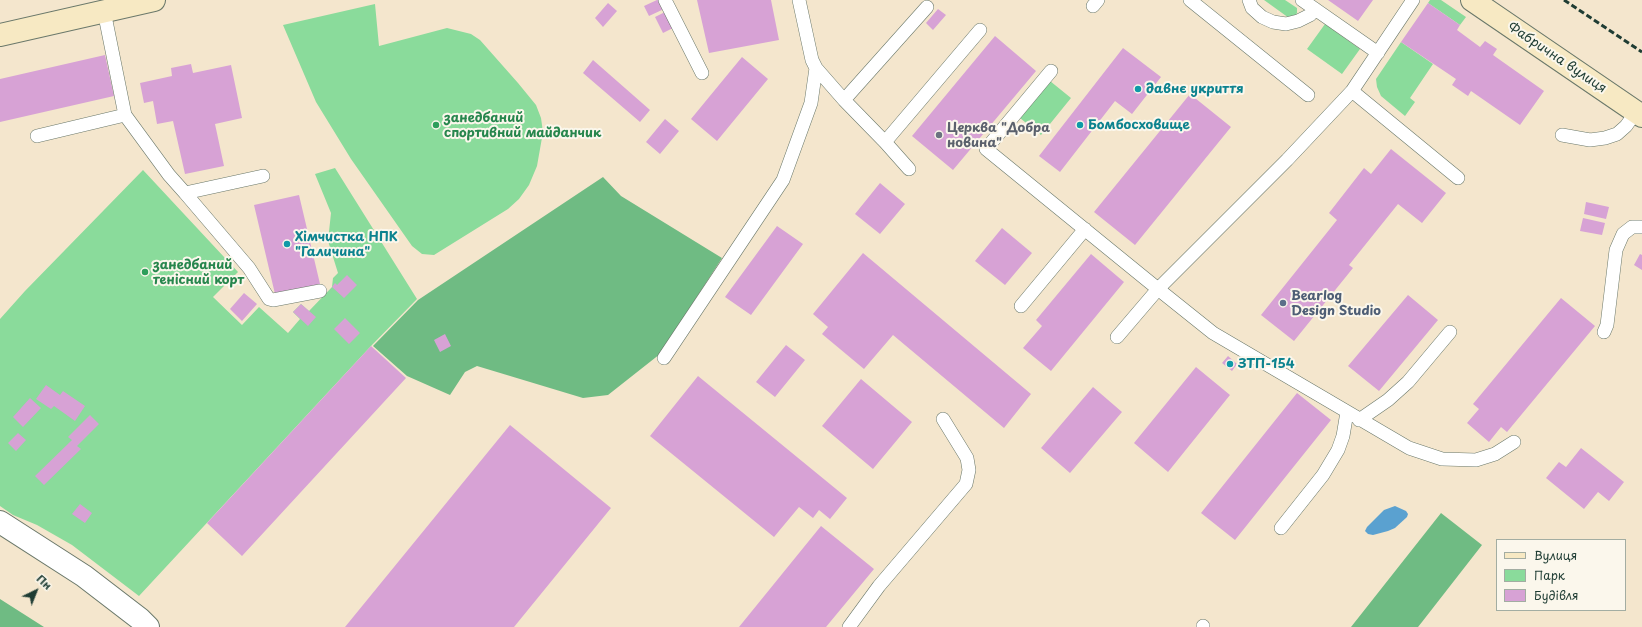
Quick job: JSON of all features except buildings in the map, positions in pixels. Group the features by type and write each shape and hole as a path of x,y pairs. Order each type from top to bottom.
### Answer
{"street":[{"path":"0,35 154,0"},
{"name":"Фабрична вулиця","path":"1472,0 1639,114"},
{"path":"0,522 84,576 140,619 148,627"}],"lane":[{"path":"665,0 702,73"},
{"path":"798,0 812,60 816,68 909,169"},
{"path":"1190,0 1308,95"},
{"path":"1249,0 1252,8 1262,17 1273,22 1286,24 1298,21 1310,15 1315,9"},
{"path":"1302,0 1378,53"},
{"path":"1117,337 1158,289 1287,160 1352,91 1413,0"},
{"path":"844,100 927,7"},
{"path":"104,11 125,115 169,175 249,268 269,299 273,300 320,291"},
{"path":"885,142 980,30"},
{"path":"664,358 783,180 811,103 816,68"},
{"path":"1050,71 986,149 1213,333 1409,448 1442,459 1476,460 1495,454 1514,442"},
{"path":"1352,91 1458,178"},
{"path":"1562,135 1590,140 1605,138 1617,134 1639,114"},
{"path":"37,136 125,115"},
{"path":"185,193 263,176"},
{"path":"1604,332 1607,325 1616,250 1623,234 1632,227 1642,227"},
{"path":"1021,306 1085,230"},
{"path":"1359,420 1388,400 1408,382 1450,332"},
{"path":"1281,528 1323,475 1338,450 1343,436 1347,412"},
{"path":"849,627 878,586 966,484 969,470 967,458 943,419"}],"green space":[{"path":"1264,0 1285,0 1297,8 1297,13 1294,17 1289,18"},
{"path":"1430,0 1441,0 1466,17 1460,25 1428,3"},
{"name":"занедбаний спортивний майданчик","path":"375,4 379,46 447,28 471,34 480,40 518,83 536,105 541,118 543,132 537,166 529,185 519,199 508,209 434,255 422,254 412,246 351,159 316,102 283,25"},
{"path":"1325,24 1360,49 1342,74 1307,49"},
{"path":"1401,42 1433,64 1410,98 1415,102 1405,116 1381,96 1377,87 1376,79"},
{"path":"1050,81 1071,98 1041,135 1020,118"},
{"path":"335,168 417,299 371,346 139,596 72,545 37,525 13,515 0,506 0,319 25,291 143,170 238,272 213,297 242,325 259,307 288,333 300,319 293,312 301,304 309,311 332,287 333,278 338,273 328,241 331,213 315,174"},
{"path":"603,177 621,196 722,258 660,354 608,395 583,398 477,366 465,372 450,395 407,376 373,346 418,300"},
{"path":"1441,513 1482,545 1422,622 1418,627 1351,627"},
{"path":"0,599 44,627 0,627"}],"water":[{"path":"1395,506 1406,511 1408,514 1407,517 1395,528 1373,535 1368,534 1365,531 1367,527 1384,510"}],"railway":[{"path":"1564,0 1642,52"}],"place":[{"name":"давнє укриття","path":"1138,89"},
{"name":"занедбаний спортивний майданчик","path":"436,125"},
{"name":"Бомбосховище","path":"1080,125"},
{"name":"Церква \"Добра новина\"","path":"939,135"},
{"name":"Хімчистка НПК \"Галичина\"","path":"287,244"},
{"name":"занедбаний тенісний корт","path":"145,272"},
{"name":"Bearlog Design Studio","path":"1283,303"},
{"name":"ЗТП-154","path":"1230,364"}]}
